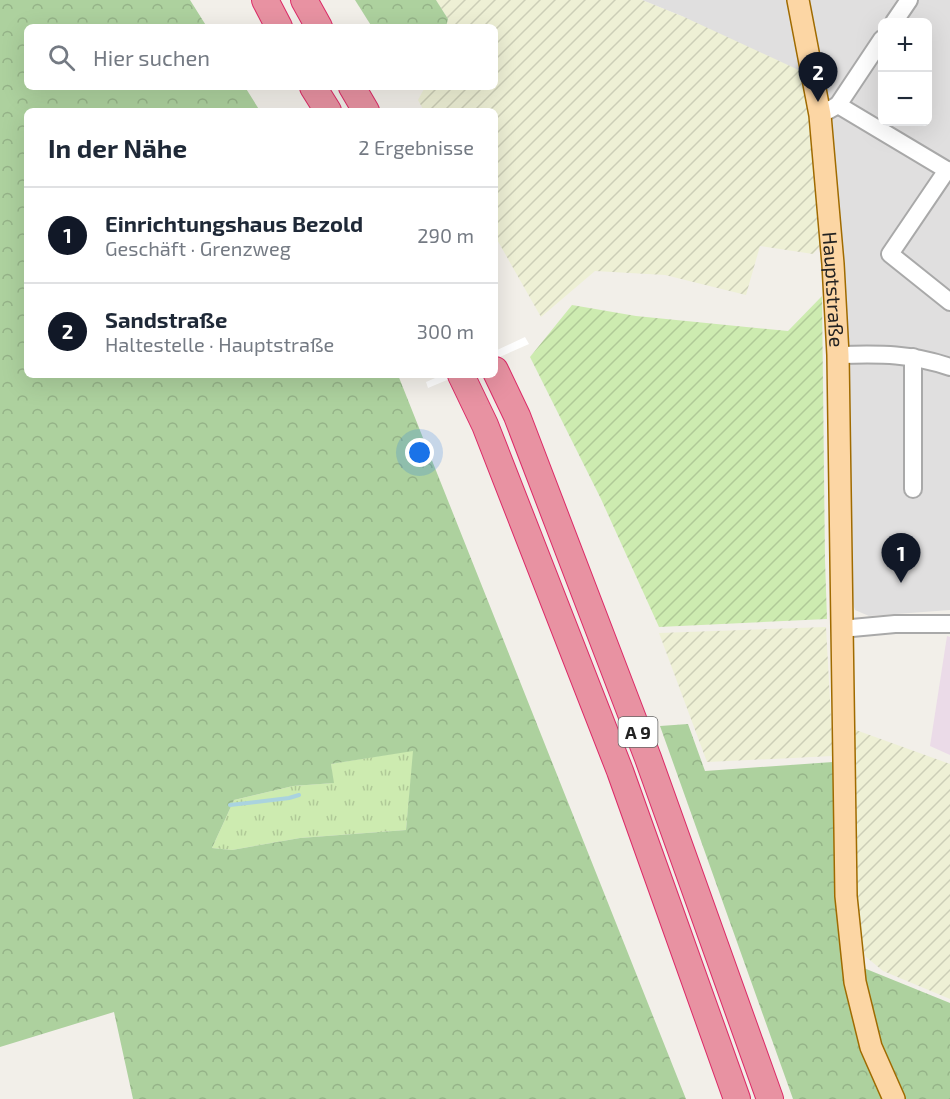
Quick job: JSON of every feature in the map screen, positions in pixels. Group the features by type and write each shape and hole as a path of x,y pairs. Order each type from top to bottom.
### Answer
{"highway":[{"path":"264,0 277,24"},
{"path":"304,0 317,24"},
{"path":"315,90 326,108"},
{"path":"354,90 364,108"},
{"name":"A 9","path":"498,376 517,416 648,758 770,1099"},
{"name":"A 9","path":"462,378 485,425 620,771 737,1099"}],"main road":[{"name":"Hauptstraße","path":"798,0 829,110 838,355 846,896 855,982 871,1047 894,1099"}],"street":[{"path":"897,18 909,0"},
{"path":"878,44 829,110 948,171 890,254 950,302"},
{"path":"838,355 887,354 924,358 950,367"},
{"path":"913,357 914,489"},
{"path":"842,629 895,624 950,624"}],"shaded area":[{"path":"642,0 950,0 950,610 869,616 855,610 851,598 832,605 825,286 821,245 684,17"},
{"path":"947,636 950,637 950,755 930,746"}],"green space":[{"path":"0,0 190,0 205,24 24,24 24,90 247,90 258,108 24,108 24,378 399,378 686,1099 133,1099 114,1012 0,1047","holes":["413,751 406,830 300,838 232,850 212,848 234,800 293,786 334,783 331,764"]},
{"path":"355,0 436,0 448,19 447,24 370,24"},
{"path":"436,0 642,0 803,72 815,152 821,245 813,254 760,246 746,295 665,275 595,271 541,317 498,241 498,108 422,108 418,100 423,90 498,90 498,24 447,24 448,19"},
{"path":"822,296 827,619 659,627 601,499 530,357 572,305 636,316 788,331"},
{"path":"826,627 833,756 707,762 659,633"},
{"path":"688,724 705,771 833,762 844,960 950,1003 950,1099 793,1099 660,726"},
{"path":"853,729 950,764 950,999 883,971 865,956 858,915"},
{"path":"414,750 406,830 300,838 232,850 212,848 234,800 293,786 333,783 331,764"}],"pier":[{"path":"525,337 529,344 498,358 498,350"},
{"path":"435,378 452,378 428,388 426,382"}],"waterway":[{"path":"230,805 299,795"}],"place":[{"name":"Sandstraße","path":"818,102"},
{"name":"Einrichtungshaus Bezold","path":"901,583"}]}
